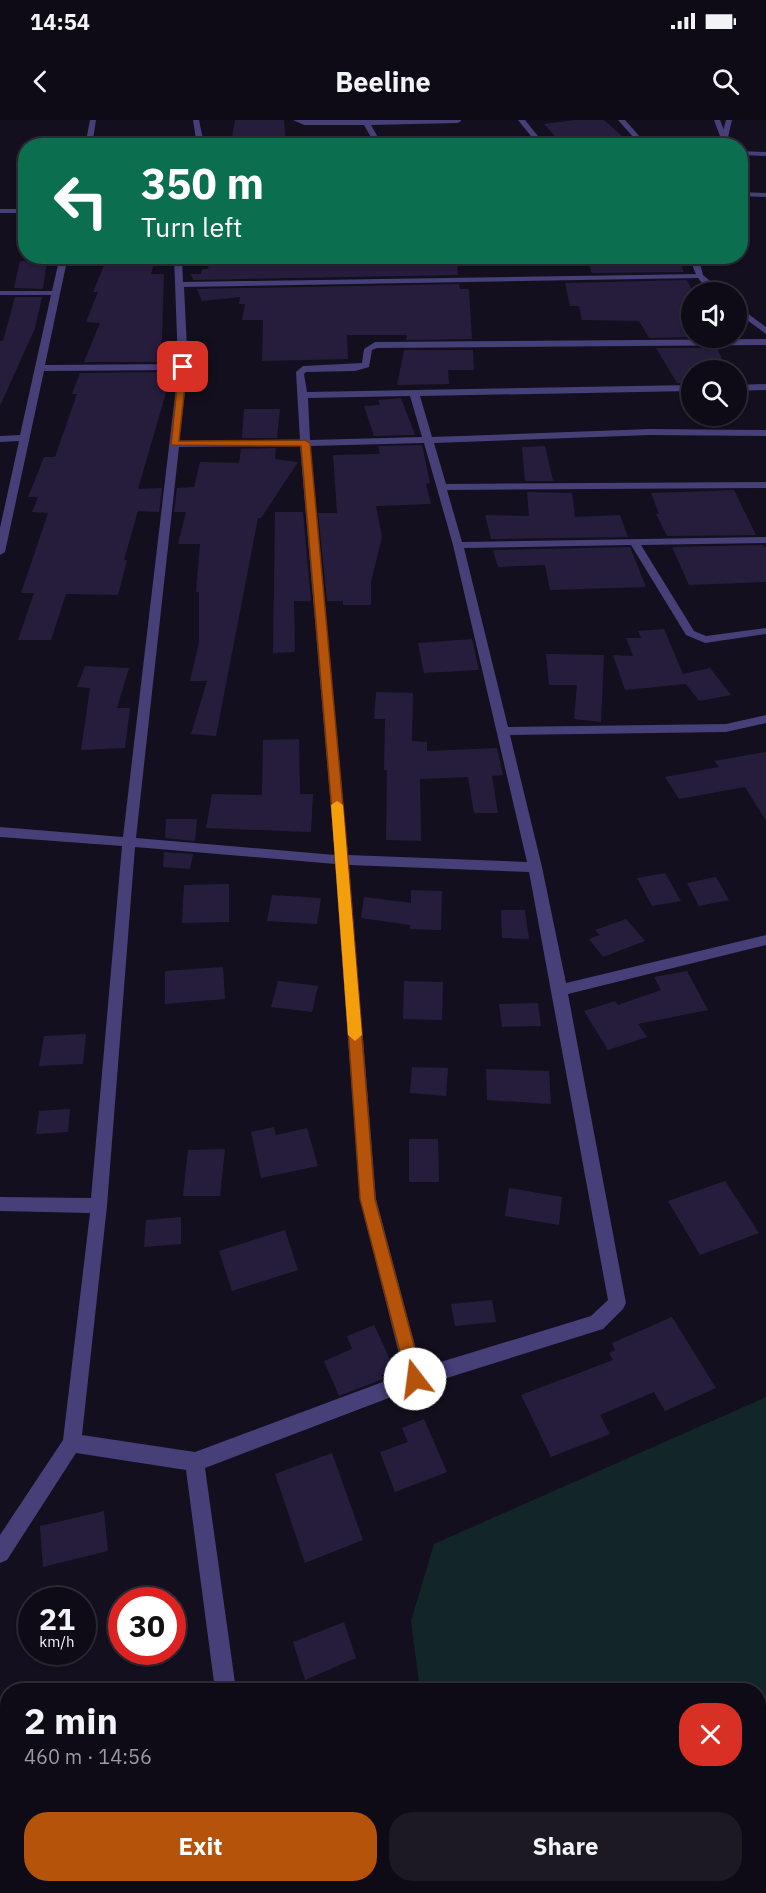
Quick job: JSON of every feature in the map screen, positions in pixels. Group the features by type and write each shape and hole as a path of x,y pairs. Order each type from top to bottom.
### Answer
{"street":[{"path":"90,138 93,120"},
{"path":"196,120 199,138"},
{"path":"296,120 304,123 458,121"},
{"path":"521,120 536,138"},
{"path":"621,120 638,138"},
{"path":"717,120 722,138"},
{"path":"724,138 729,120"},
{"path":"366,123 375,138"},
{"path":"748,153 766,154"},
{"path":"748,194 766,195"},
{"path":"0,211 18,211"},
{"path":"0,552 2,532 25,438 62,264"},
{"path":"0,1553 72,1443 99,1206 129,842 183,367 179,264"},
{"path":"696,264 699,276 706,282"},
{"path":"180,285 699,276"},
{"path":"0,294 56,293"},
{"path":"747,316 766,331"},
{"path":"415,1379 368,1199 342,860 305,443 303,395 299,374 303,369 355,368 366,365 368,349 375,345 766,342"},
{"path":"40,368 183,367"},
{"path":"747,388 766,387"},
{"path":"303,395 681,388"},
{"path":"72,1443 195,1462 415,1379 597,1323 617,1303 560,990 535,867 458,545 414,392"},
{"path":"174,444 428,440 650,432 766,433"},
{"path":"0,439 25,438"},
{"path":"443,487 766,485"},
{"path":"458,545 766,540"},
{"path":"634,542 690,633 705,640 766,631"},
{"path":"504,731 726,728 766,719"},
{"path":"0,832 342,860 535,867"},
{"path":"560,990 766,940"},
{"path":"0,1204 99,1206"},
{"path":"195,1462 225,1683"}],"green space":[{"path":"766,1397 766,1683 419,1683 411,1621 434,1544"}],"building":[{"path":"235,120 284,120 285,138 232,137"},
{"path":"575,120 604,120 624,138 557,138 544,124"},
{"path":"19,264 46,264 43,289 14,288"},
{"path":"105,264 154,264 151,274 164,274 162,338 159,352 169,352 166,362 84,362 100,323 86,322 98,292 93,292"},
{"path":"209,264 457,264 458,275 193,280 191,274 201,274 202,269 208,269"},
{"path":"589,264 681,264 684,272 592,273"},
{"path":"687,280 688,282 681,282 681,337 649,338 639,321 582,320 579,306 570,306 565,283"},
{"path":"459,284 460,289 469,289 472,339 406,340 407,335 347,335 348,359 262,361 263,320 242,320 245,304 239,304 240,297 202,301 197,289"},
{"path":"15,297 42,297 35,328 0,406 0,341 3,341"},
{"path":"656,348 717,348 722,360 681,360 681,383 677,383"},
{"path":"404,350 473,350 474,370 448,370 449,384 397,385"},
{"path":"172,372 138,489 162,488 159,512 138,511 124,560 127,560 118,595 66,594 51,640 18,640 34,593 21,593 48,513 32,512 38,497 28,497 44,457 55,457 77,394 72,394 80,373"},
{"path":"401,398 415,435 374,436 364,406 380,405 378,400"},
{"path":"244,409 280,409 277,438 242,438"},
{"path":"422,445 430,483 426,484 431,504 376,506 382,537 371,582 371,605 343,605 343,601 327,601 318,513 337,513 333,455 380,454 378,446"},
{"path":"545,446 553,481 525,481 522,447"},
{"path":"276,448 275,459 298,462 261,518 258,518 216,736 191,734 207,681 190,681 199,642 199,592 196,592 200,544 178,544 186,512 174,512 177,488 194,487 200,462 239,463 241,449"},
{"path":"734,490 756,535 667,536 656,514 659,514 651,493"},
{"path":"527,492 572,493 575,517 620,515 628,537 491,539 485,515 529,516"},
{"path":"275,512 303,512 311,601 294,601 295,652 273,653"},
{"path":"761,545 766,547 766,582 689,585 672,547"},
{"path":"630,547 646,587 550,590 545,565 498,567 493,550"},
{"path":"664,629 683,674 710,668 731,695 699,701 686,684 625,690 613,655 633,656 626,638 641,638 638,631"},
{"path":"472,639 479,670 424,673 418,643"},
{"path":"546,654 604,655 601,722 574,719 577,685 549,685"},
{"path":"85,666 129,668 117,708 130,708 125,748 81,750 90,688 77,687"},
{"path":"376,692 413,693 412,741 427,742 427,751 497,748 503,775 492,776 498,813 474,813 468,777 420,779 421,841 386,840 385,719 374,719"},
{"path":"299,739 300,794 313,794 311,832 206,828 212,794 262,795 263,740"},
{"path":"766,752 766,821 745,787 679,799 665,777 719,767 714,761"},
{"path":"166,819 197,819 195,841 165,838"},
{"path":"164,852 193,854 190,869 163,867"},
{"path":"665,873 681,901 652,906 637,878"},
{"path":"716,877 729,900 699,906 687,883"},
{"path":"229,884 229,922 182,923 184,885"},
{"path":"411,890 442,891 441,930 410,929 410,925 361,918 364,897 411,903"},
{"path":"272,895 321,898 317,924 267,921"},
{"path":"501,910 525,910 529,939 502,938"},
{"path":"626,919 645,941 603,957 589,939 600,935 595,930"},
{"path":"223,967 225,999 165,1004 165,971"},
{"path":"687,971 708,1010 638,1024 647,1037 608,1050 584,1011 615,1001 618,1005 661,990 654,977"},
{"path":"278,981 318,986 312,1012 271,1007"},
{"path":"404,981 443,982 442,1020 403,1019"},
{"path":"538,1003 541,1026 502,1027 499,1004"},
{"path":"86,1034 83,1064 39,1066 44,1036"},
{"path":"412,1067 448,1068 446,1096 410,1093"},
{"path":"486,1069 549,1071 551,1104 487,1100"},
{"path":"70,1109 68,1132 36,1134 39,1111"},
{"path":"274,1127 276,1135 307,1128 318,1166 261,1178 251,1132"},
{"path":"409,1139 438,1139 439,1182 409,1182"},
{"path":"225,1149 220,1196 183,1196 188,1150"},
{"path":"725,1181 759,1233 700,1255 668,1201"},
{"path":"509,1188 562,1197 559,1225 505,1216"},
{"path":"181,1217 181,1244 144,1247 146,1220"},
{"path":"285,1230 298,1270 232,1291 219,1251"},
{"path":"492,1300 496,1322 455,1326 451,1304"},
{"path":"672,1317 716,1388 665,1411 654,1392 600,1415 610,1434 551,1457 521,1395 613,1360 609,1353 615,1350 612,1343"},
{"path":"374,1325 395,1370 381,1375 383,1379 339,1396 324,1361 352,1349 347,1336"},
{"path":"424,1419 447,1472 395,1492 380,1452 408,1442 402,1428"},
{"path":"332,1453 363,1540 305,1563 275,1474"},
{"path":"104,1511 108,1551 43,1567 40,1526"},
{"path":"344,1622 356,1658 305,1680 293,1642"}],"slow traffic":[{"path":"337,805 355,1035"}],"route":[{"path":"183,367 174,444 305,443 342,860 368,1199 415,1379"}]}
